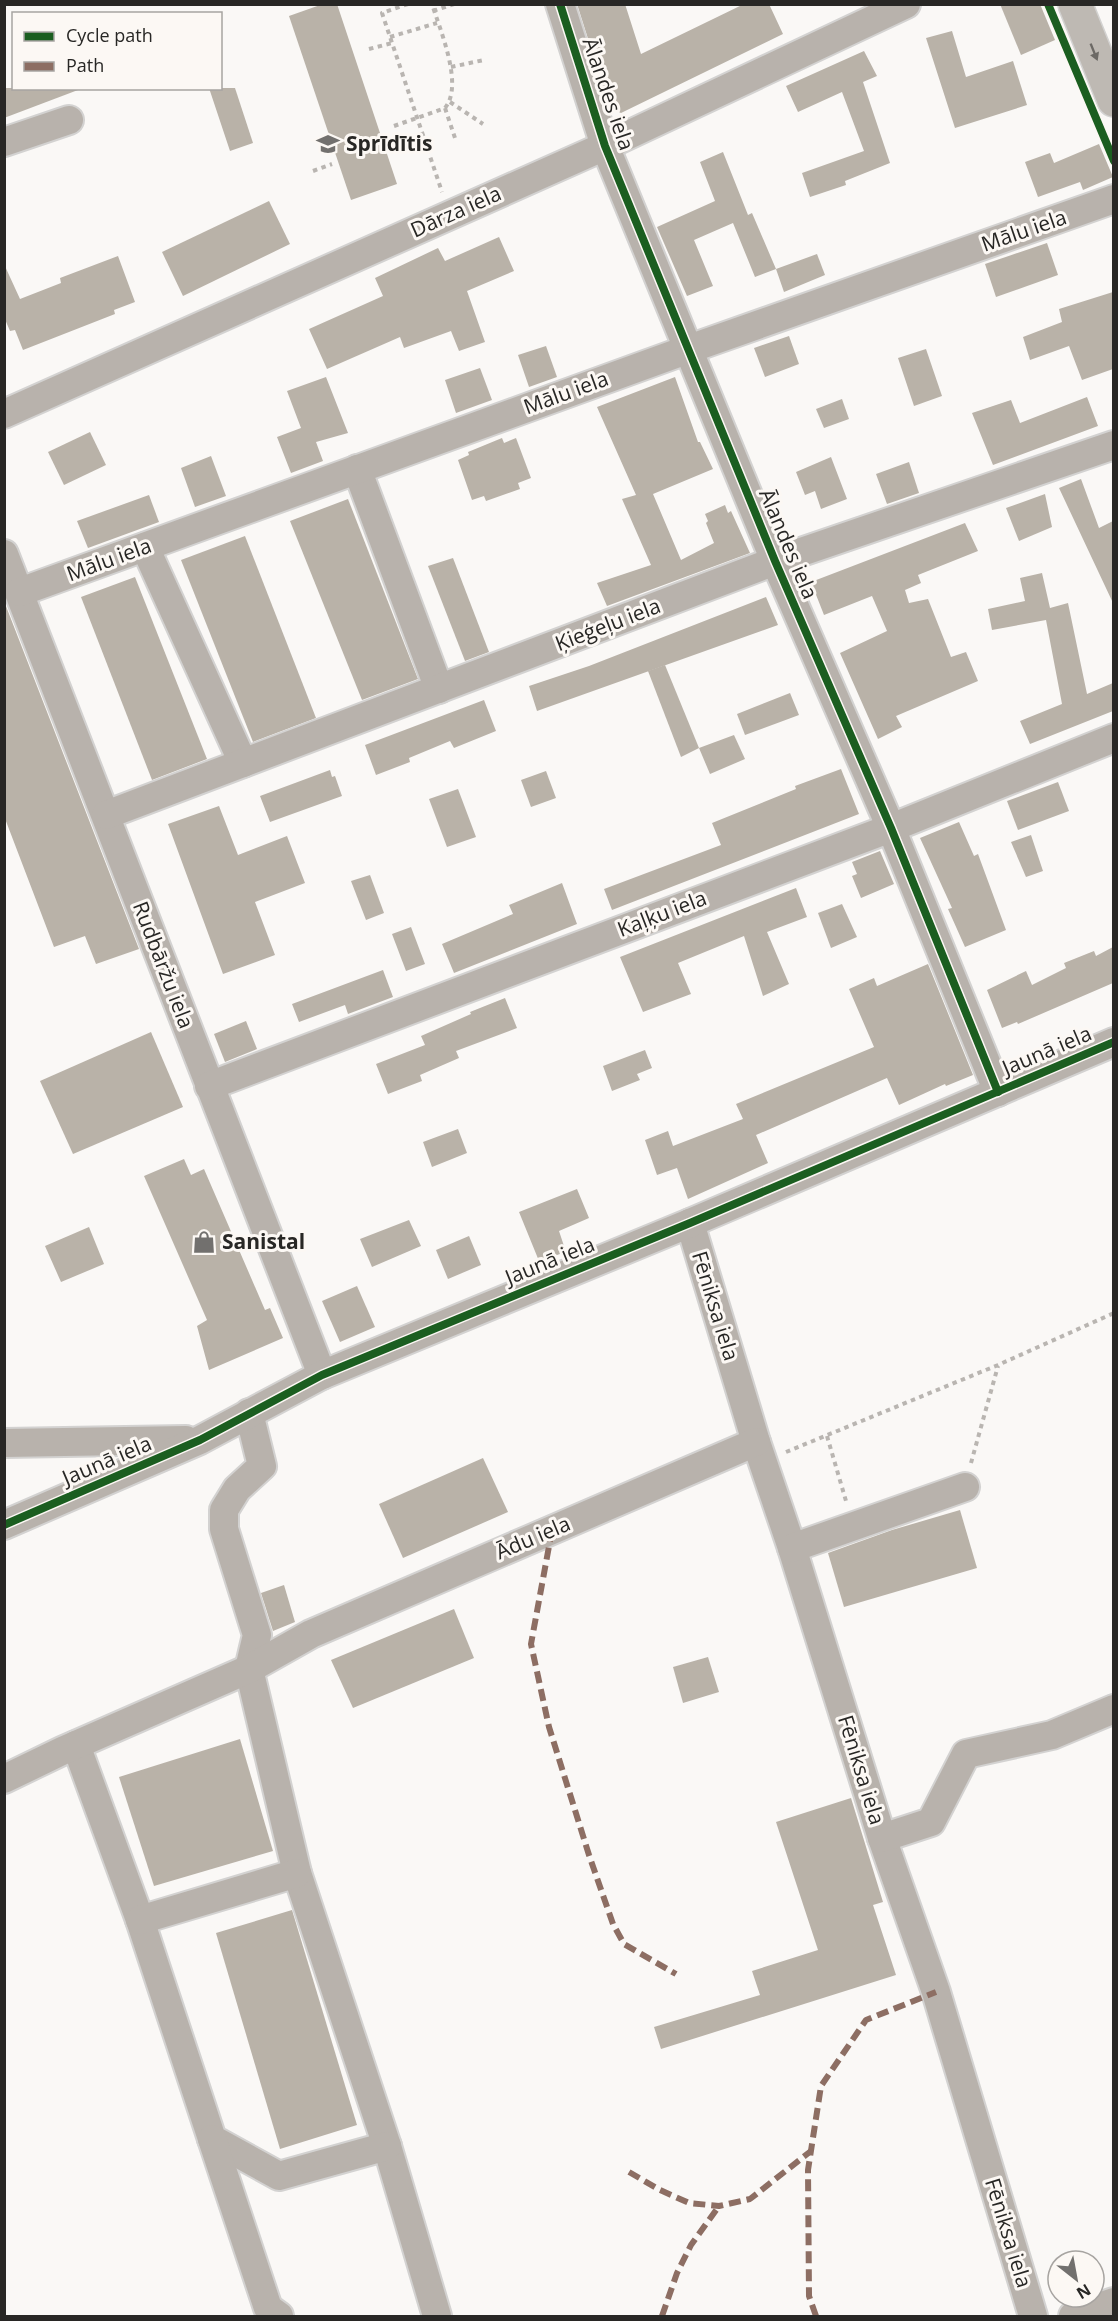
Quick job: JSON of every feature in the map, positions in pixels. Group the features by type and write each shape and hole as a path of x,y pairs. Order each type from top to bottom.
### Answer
{"highway":[{"path":"1076,4 1113,100"}],"street":[{"name":"Ālandes iela","path":"560,4 605,146 775,561 891,828 998,1092"},
{"name":"Dārza iela","path":"4,414 605,146 906,4"},
{"path":"4,142 69,120"},
{"name":"Mālu iela","path":"20,592 689,349 1113,199"},
{"name":"Ķieģeļu iela","path":"106,815 775,561 1113,445"},
{"path":"357,470 439,689"},
{"path":"145,547 243,763"},
{"name":"Rudbāržu iela","path":"4,554 208,1086 322,1375"},
{"name":"Kaļķu iela","path":"208,1086 891,828 1113,738"},
{"name":"Jaunā iela","path":"4,1525 200,1440 322,1375 690,1223 1113,1042"},
{"name":"Fēniksa iela","path":"690,1223 882,1838 936,1992 1033,2316"},
{"path":"249,1413 262,1466 237,1489 224,1510 224,1529 257,1635 249,1669 297,1873 387,2146 437,2316"},
{"path":"4,1443 200,1440"},
{"name":"Ādu iela","path":"4,1779 76,1744 249,1669 311,1634 760,1452"},
{"path":"792,1548 964,1487"},
{"path":"882,1838 931,1822 966,1754 1052,1735 1113,1709"},
{"path":"76,1744 140,1920 268,2308 279,2316"},
{"path":"140,1920 297,1873"},
{"path":"212,2139 279,2176 387,2146"},
{"path":"1073,2316 1113,2302"}],"path":[{"path":"394,126 446,108 450,102 451,67 432,4"},
{"path":"434,10 454,4"},
{"path":"405,5 382,13 450,215"},
{"path":"390,37 437,23"},
{"path":"369,49 392,43"},
{"path":"451,67 484,60"},
{"path":"450,102 483,124"},
{"path":"446,108 456,141"},
{"path":"313,171 332,164"},
{"path":"760,1452 827,1436 998,1365 1113,1313"},
{"path":"964,1487 998,1365"},
{"path":"827,1436 854,1527"}],"building":[{"path":"323,4 337,4 397,184 351,200 289,16"},
{"path":"577,4 625,4 641,54 744,4 769,4 783,34 621,113 610,108"},
{"path":"1000,4 1040,4 1055,40 1021,55"},
{"path":"952,31 966,77 1013,61 1027,105 955,128 926,38"},
{"path":"864,51 877,76 863,82 890,163 845,181 846,185 810,197 802,173 864,151 842,92 798,112 786,86"},
{"path":"4,88 78,90 4,118"},
{"path":"235,88 253,143 230,151 210,90"},
{"path":"1099,144 1113,177 1083,190 1080,182 1038,197 1025,162 1050,153 1054,163"},
{"path":"723,152 748,215 752,213 776,269 755,277 733,223 694,240 713,286 687,296 657,227 715,201 700,162"},
{"path":"269,201 290,244 183,296 162,252"},
{"path":"499,237 514,271 467,291 485,342 459,351 451,331 404,348 400,337 327,369 309,329 383,296 375,278 438,248 445,261"},
{"path":"1047,243 1058,275 996,297 985,264"},
{"path":"817,254 825,275 784,292 776,269"},
{"path":"118,256 135,302 114,310 115,314 23,350 15,330 10,331 4,317 4,264 20,299 61,283 60,278"},
{"path":"1113,292 1113,369 1082,380 1069,346 1030,360 1023,337 1062,322 1059,309"},
{"path":"789,336 799,364 765,377 754,348"},
{"path":"546,346 557,377 529,387 518,355"},
{"path":"926,349 942,396 914,406 898,358"},
{"path":"480,368 492,400 456,413 445,380"},
{"path":"326,377 348,433 316,442 323,461 291,473 277,437 301,428 287,391"},
{"path":"675,377 698,442 713,469 653,494 681,560 714,543 705,514 725,505 728,513 731,511 750,553 607,606 597,583 651,565 622,499 636,495 597,407"},
{"path":"1087,397 1098,426 993,465 972,413 1011,400 1020,423"},
{"path":"842,399 849,419 824,428 816,409"},
{"path":"90,432 106,465 64,485 48,452"},
{"path":"502,438 504,443 516,438 531,478 518,483 520,489 486,501 484,496 472,500 458,460 469,455 468,452"},
{"path":"211,456 226,496 195,507 181,468"},
{"path":"831,457 847,499 821,509 815,491 805,495 796,472"},
{"path":"909,462 919,493 887,504 876,474"},
{"path":"1081,479 1099,528 1113,521 1113,603 1059,488"},
{"path":"1045,494 1052,527 1019,541 1006,508"},
{"path":"149,495 159,522 88,548 77,521"},
{"path":"348,499 418,679 362,700 290,521"},
{"path":"965,523 978,551 918,575 921,583 905,590 909,603 928,599 951,657 966,652 978,681 896,716 902,727 878,739 840,653 887,631 872,596 824,615 811,582"},
{"path":"245,536 316,718 253,742 181,560"},
{"path":"453,558 489,652 465,661 428,566"},
{"path":"1042,573 1050,608 1068,603 1087,694 1113,683 1113,711 1030,744 1020,721 1062,704 1046,620 992,630 988,609 1025,601 1020,578"},
{"path":"135,577 207,759 152,780 81,597"},
{"path":"766,597 778,625 537,711 529,686 589,666"},
{"path":"4,601 139,949 96,964 85,936 54,947 4,816"},
{"path":"665,665 699,748 681,757 648,671"},
{"path":"790,693 799,715 745,735 737,714"},
{"path":"484,700 496,731 454,748 450,741 409,758 410,762 376,775 365,745"},
{"path":"734,735 745,759 710,774 699,748"},
{"path":"841,769 859,814 612,910 604,889 721,845 712,823 796,789 795,786"},
{"path":"330,770 332,777 335,776 342,796 270,822 260,796"},
{"path":"546,771 556,798 531,807 521,780"},
{"path":"1058,782 1069,811 1018,830 1007,801"},
{"path":"458,789 476,837 447,847 429,799"},
{"path":"219,806 238,855 287,836 305,883 255,902 275,955 223,974 168,824"},
{"path":"959,822 974,856 978,854 1006,930 965,947 948,909 952,908 920,838"},
{"path":"1031,835 1043,871 1026,877 1011,842"},
{"path":"880,851 894,884 861,898 852,876 857,874 852,862"},
{"path":"370,875 384,913 366,920 351,881"},
{"path":"562,883 577,924 454,973 442,944 513,914 509,905"},
{"path":"796,888 807,917 767,932 789,984 763,996 744,936 678,963 691,994 643,1012 620,957"},
{"path":"842,904 857,937 831,948 818,913"},
{"path":"411,927 425,964 406,971 392,934"},
{"path":"1113,947 1113,983 1018,1024 1017,1022 1002,1028 987,990 1026,971 1032,985 1066,968 1064,963 1094,951 1096,956"},
{"path":"928,964 973,1075 946,1086 945,1084 899,1105 887,1078 756,1135 768,1163 688,1199 677,1168 657,1175 645,1140 668,1131 673,1146 743,1119 736,1104 874,1047 849,989 874,978 877,986"},
{"path":"383,970 393,997 348,1014 345,1005 299,1022 292,1004"},
{"path":"505,998 517,1028 456,1051 459,1058 420,1075 422,1081 388,1094 376,1064 425,1045 421,1036"},
{"path":"246,1021 257,1049 225,1062 214,1034"},
{"path":"151,1032 183,1107 73,1154 40,1081"},
{"path":"645,1050 652,1068 637,1074 640,1080 612,1091 603,1066"},
{"path":"458,1129 467,1153 432,1167 423,1142"},
{"name":"Sanistal","path":"184,1159 191,1175 204,1169 265,1310 270,1308 283,1338 209,1370 197,1326 207,1320 144,1176"},
{"path":"577,1189 589,1218 559,1231 566,1252 539,1261 519,1212"},
{"path":"409,1220 421,1246 372,1267 360,1239"},
{"path":"89,1227 104,1264 61,1282 45,1246"},
{"path":"469,1236 481,1265 448,1279 436,1250"},
{"path":"357,1286 375,1327 340,1342 322,1301"},
{"path":"483,1458 508,1512 403,1558 379,1504"},
{"path":"960,1510 977,1568 844,1607 828,1553 892,1530"},
{"path":"284,1585 295,1622 273,1631 261,1593"},
{"path":"454,1609 474,1658 353,1708 331,1660"},
{"path":"708,1657 719,1692 683,1703 673,1667"},
{"path":"240,1739 273,1851 154,1886 119,1777"},
{"path":"851,1798 883,1902 873,1905 896,1975 661,2049 654,2027 760,1995 752,1971 818,1950 776,1822"},
{"path":"292,1910 357,2125 280,2149 216,1933"}],"marked path":[{"path":"552,1530 531,1644 549,1727 613,1924 624,1944 676,1974"},
{"path":"816,2316 809,2296 808,2170 821,2086 866,2020 936,1992"},
{"path":"629,2172 689,2203 719,2206 750,2199 811,2151"},
{"path":"662,2316 677,2273 691,2245 719,2206"}],"cycle path":[{"path":"560,4 605,146 775,561 891,828 998,1092"},
{"path":"1048,4 1114,161"},
{"path":"4,1525 200,1440 322,1375 690,1223 1114,1042"}],"place":[{"name":"Sprīdītis","path":"328,144"},
{"name":"Sanistal","path":"204,1242"}]}
